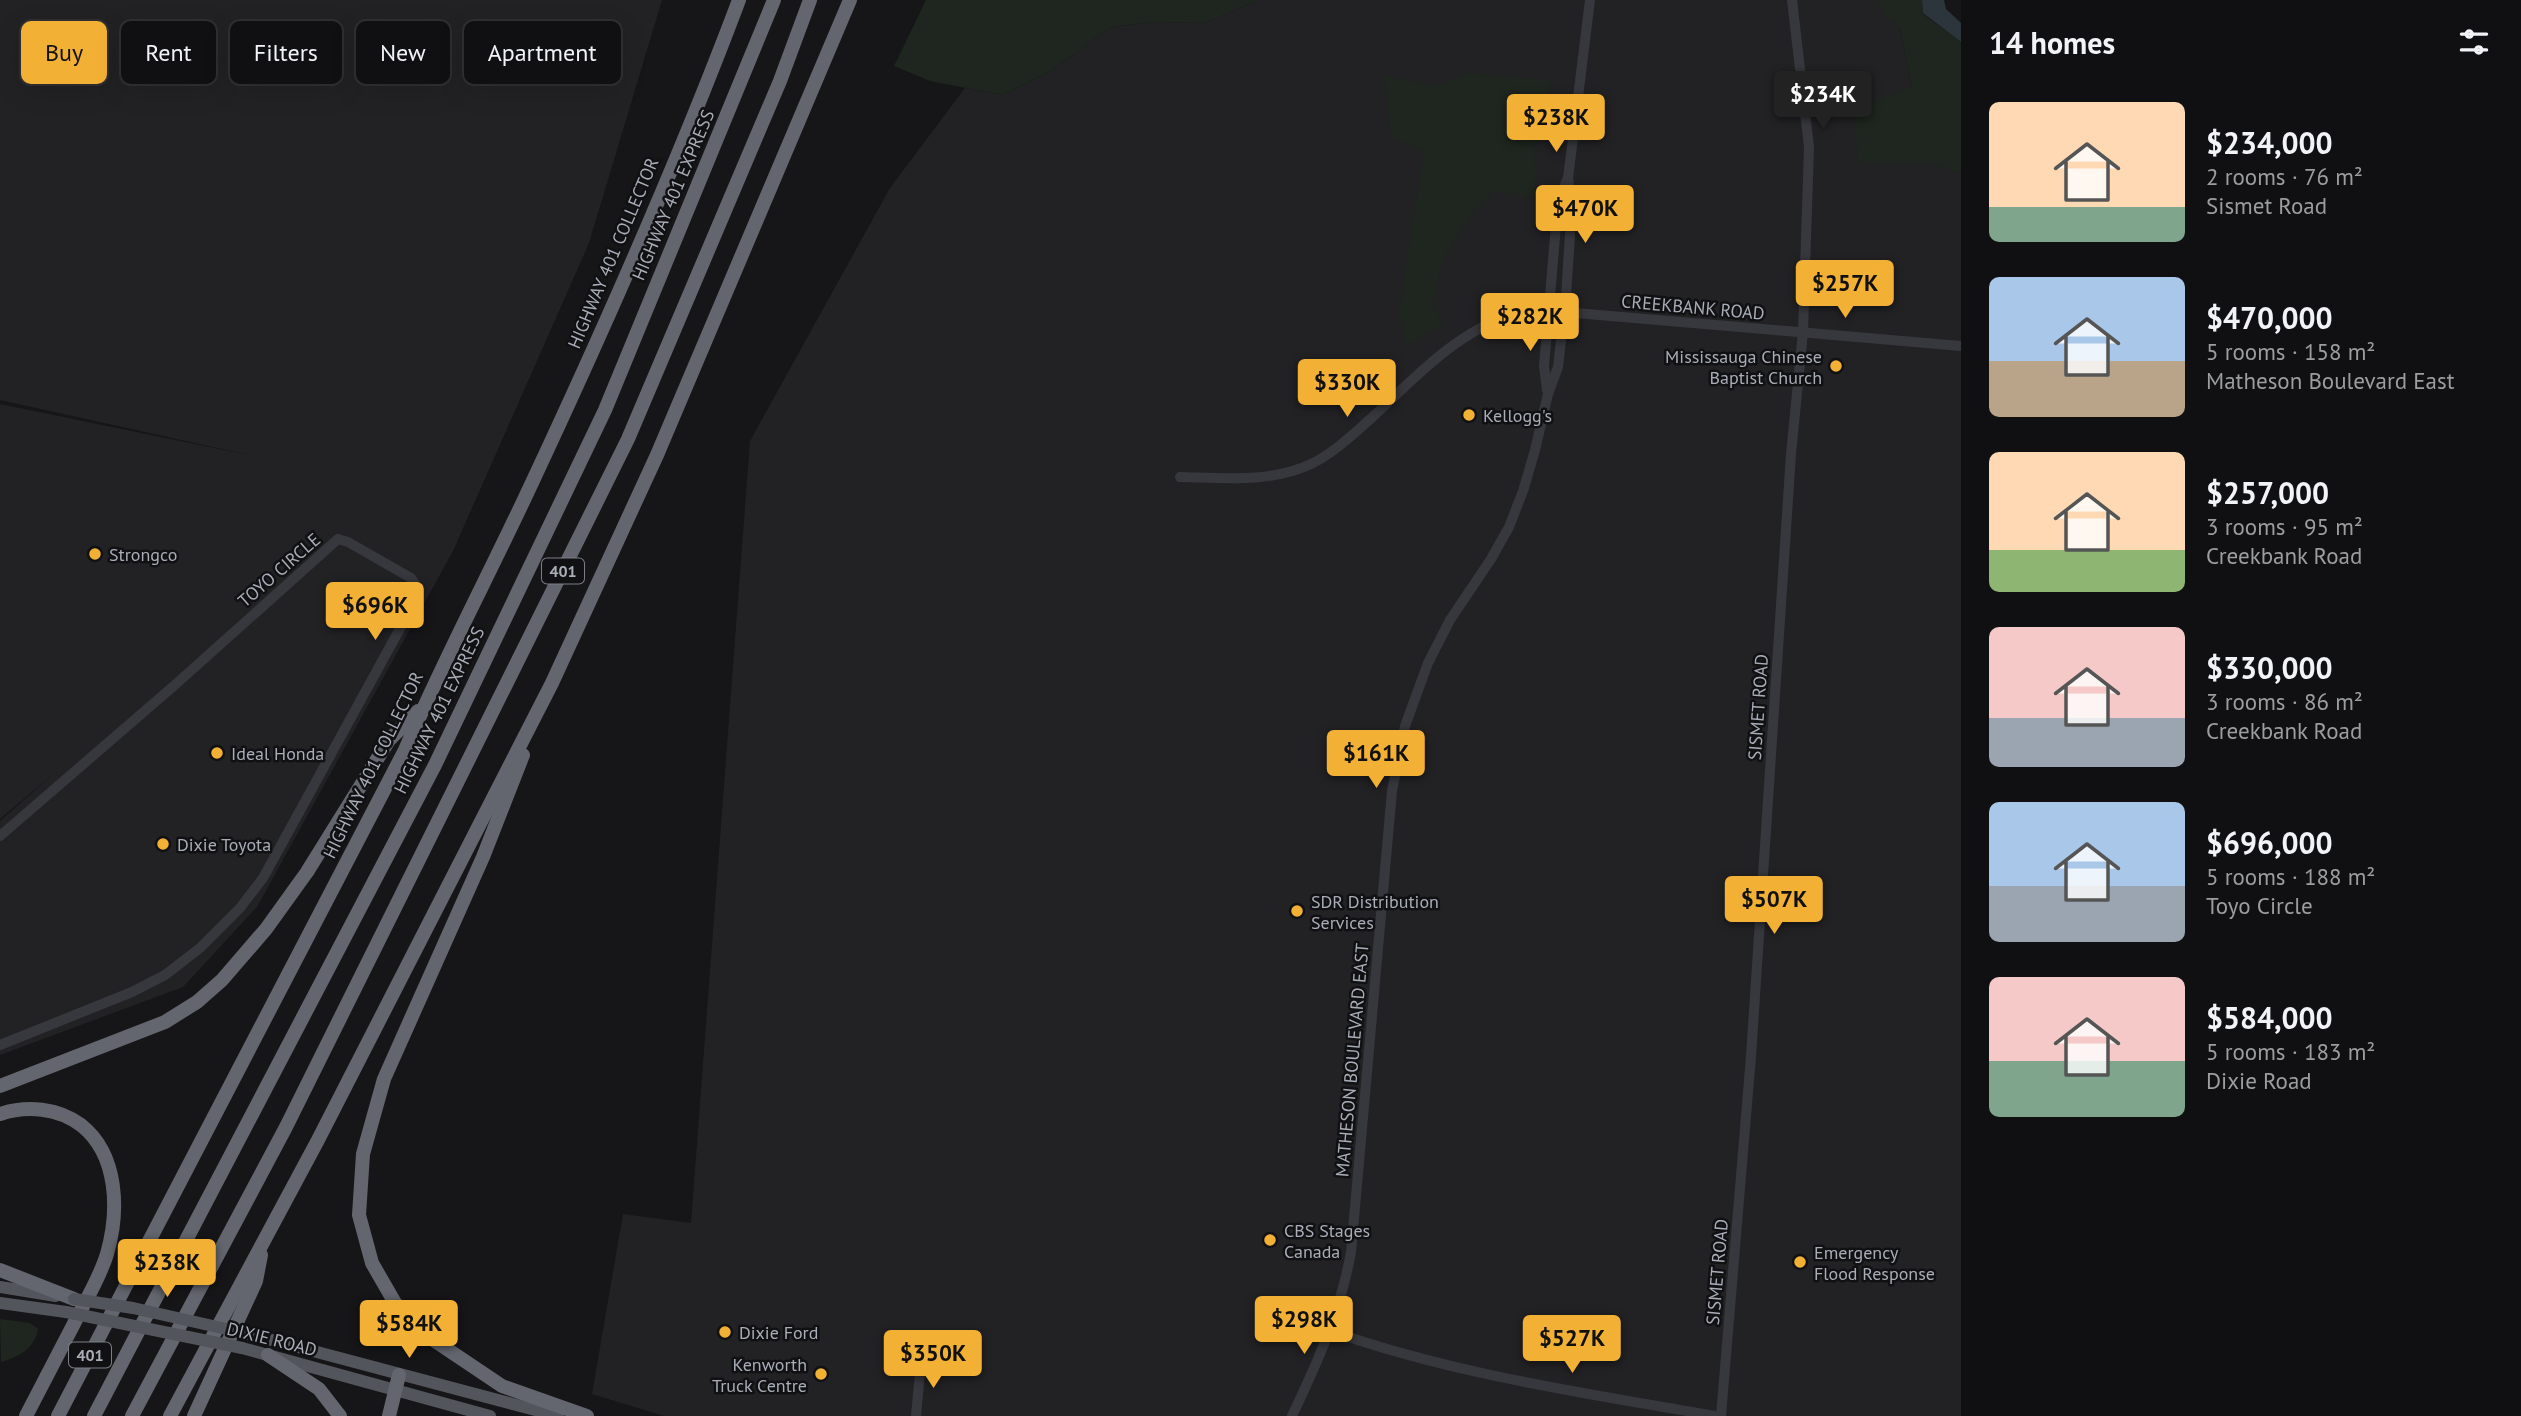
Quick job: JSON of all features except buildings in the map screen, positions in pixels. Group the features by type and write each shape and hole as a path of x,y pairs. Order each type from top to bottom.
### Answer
{"highway":[{"name":"HIGHWAY 401 COLLECTOR","path":"58,1416 405,750 612,307 740,0"},
{"name":"HIGHWAY 401 EXPRESS","path":"94,1416 441,753 605,410 774,0"},
{"name":"401","path":"132,1416 292,1115 628,439 780,81 810,0"},
{"name":"401","path":"170,1416 264,1240 552,682 657,456 850,0"},
{"path":"552,682 483,857 384,1079 363,1154 359,1215 372,1263 395,1303 429,1337 502,1386 587,1416"},
{"path":"0,1086 164,1022 197,1002 222,980 266,929 307,872 389,740 424,705"},
{"path":"0,1114 24,1108 38,1108 73,1120 89,1134 103,1153 115,1196 107,1256 26,1416"},
{"path":"194,1416 256,1281 264,1240"},
{"path":"0,1270 74,1298"},
{"path":"268,1355 319,1389 340,1416"},
{"path":"389,1416 399,1375"}],"main road":[{"name":"DIXIE ROAD","path":"0,1287 133,1308 253,1335 558,1416"},
{"name":"DIXIE ROAD","path":"0,1303 66,1312 242,1348 490,1416"}],"street":[{"name":"MATHESON BOULEVARD EAST","path":"1548,394 1544,366 1558,202 1568,178 1590,0"},
{"name":"SISMET ROAD","path":"1721,1416 1752,1047 1790,464 1803,332 1809,147 1792,0"},
{"name":"MATHESON BOULEVARD EAST","path":"1292,1416 1331,1331 1345,1290 1351,1252 1371,1000 1397,757 1416,691 1431,657 1450,620 1509,527 1524,491 1548,394 1558,367 1572,204 1568,178"},
{"name":"CREEKBANK ROAD","path":"1180,477 1251,478 1311,464 1350,437 1448,350 1472,334 1513,314 1564,312 1961,346"},
{"name":"TOYO CIRCLE","path":"0,836 166,693 338,539 411,578 416,586 414,603 262,878 240,908 200,948 165,975 132,992 0,1045"},
{"path":"1331,1331 1466,1370 1715,1416"},
{"path":"916,1416 921,1362"}],"shaded area":[{"path":"0,0 662,0 589,243 453,551 257,907 183,987 0,1055 0,821 59,769 0,819 0,404 263,458 0,400"},
{"path":"926,0 1258,0 1205,23 1156,22 1111,27 1049,72 1002,95 930,81 894,66"},
{"path":"1258,0 1876,0 1888,18 1900,28 1912,87 1933,151 1951,169 1961,173 1961,1416 664,1416 592,1394 623,1214 691,1223 750,441 890,188 965,88 1002,95 1049,72 1111,27 1156,22 1205,23"},
{"path":"1876,0 1922,0 1923,14 1961,42 1961,173 1929,163 1858,163 1854,108 1912,87 1900,28 1888,19"},
{"path":"1922,0 1944,0 1946,9 1961,23 1961,42 1923,13"},
{"path":"1466,73 1552,80 1539,114 1534,148 1537,198 1494,191 1465,223 1442,262 1432,305 1444,323 1406,346 1399,310 1424,152 1391,137 1384,75 1436,86"},
{"path":"0,1319 30,1323 38,1329 25,1351 1,1362"}],"place":[{"name":"Mississauga Chinese Baptist Church","path":"1836,366"},
{"name":"Kellogg's","path":"1469,415"},
{"name":"Strongco","path":"95,554"},
{"name":"Ideal Honda","path":"217,753"},
{"name":"Dixie Toyota","path":"163,844"},
{"name":"SDR Distribution Services","path":"1297,911"},
{"name":"CBS Stages Canada","path":"1270,1240"},
{"name":"Emergency Flood Response","path":"1800,1262"},
{"name":"Dixie Ford","path":"725,1332"},
{"name":"Kenworth Truck Centre","path":"821,1374"}]}
